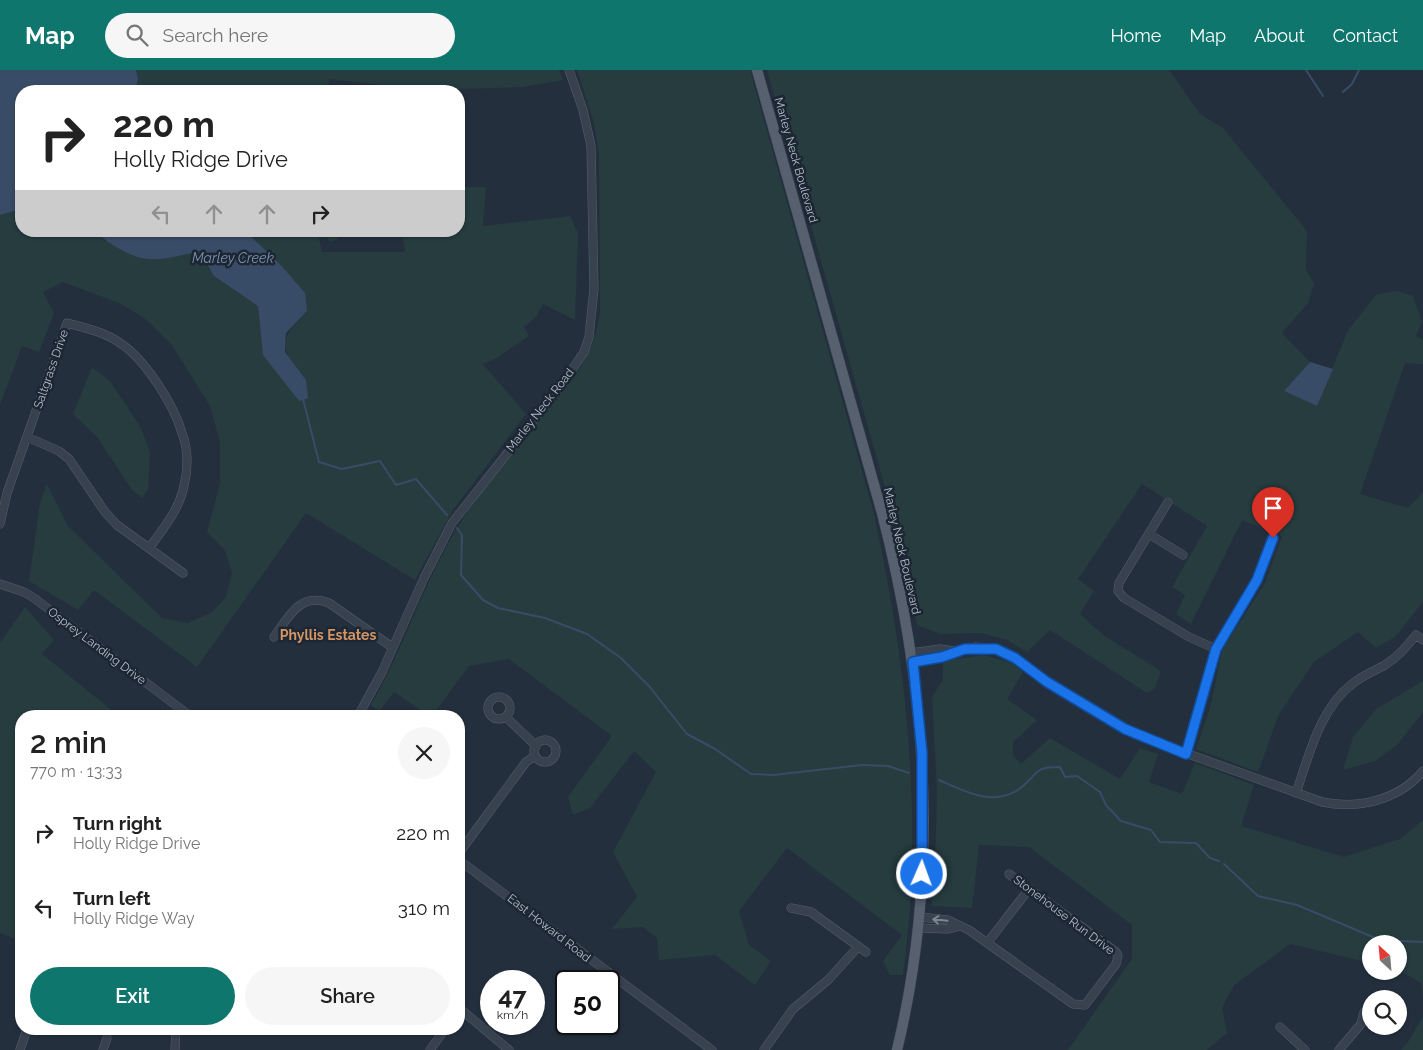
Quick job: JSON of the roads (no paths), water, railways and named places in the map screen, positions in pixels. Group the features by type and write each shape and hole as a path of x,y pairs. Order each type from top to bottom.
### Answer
{"main road":[{"name":"Marley Neck Boulevard","path":"757,70 882,512 899,582 912,657 922,753 924,832 919,923 910,984 897,1050"}],"street":[{"name":"Marley Neck Road","path":"362,710 452,523 563,383 584,352 589,337 594,289 591,146 583,110 569,70"},
{"name":"Saltgrass Drive","path":"0,524 6,493 67,323 107,335 134,354 145,367 176,418 183,434 186,451 184,486 179,502 149,548"},
{"path":"27,437 59,451 69,459 105,512 117,525 183,573"},
{"path":"1168,502 1119,583 1120,595 1189,637 1216,649"},
{"path":"1149,534 1183,555"},
{"path":"1186,754 1216,649 1257,580 1273,538"},
{"name":"Osprey Landing Drive","path":"0,584 24,592 34,598 182,710"},
{"path":"274,637 302,602 311,599 329,603 392,647"},
{"path":"1296,793 1327,712 1338,698 1352,684 1396,657 1416,635 1423,640"},
{"path":"912,657 942,657 955,651 985,648 1006,652 1047,682 1125,729 1186,754 1296,793 1336,804 1366,803 1395,793 1423,771"},
{"path":"506,717 536,746"},
{"path":"550,741 554,744 556,754 549,762 544,762 536,756 536,746 539,742 550,741"},
{"path":"465,845 526,762 536,756"},
{"name":"East Howard Road","path":"465,865 712,1050"},
{"name":"Stonehouse Run Drive","path":"919,923 948,920 988,942 1073,1004 1081,1006 1088,1002 1116,964 1118,956 1116,952 1009,874"},
{"path":"988,942 1028,889"},
{"path":"791,908 811,912 866,952"},
{"path":"764,1050 793,1009 828,980 858,946"},
{"path":"465,1014 509,1050"},
{"path":"1339,1050 1361,1024 1362,1020"},
{"path":"1280,1027 1305,1050"},
{"path":"20,1050 25,1035"},
{"path":"175,1050 176,1035"},
{"path":"430,1050 441,1035"},
{"path":"103,1050 107,1038"}],"water":[{"path":"0,70 136,70 138,79 136,85 15,85 15,211 0,215"},
{"name":"Marley Creek","path":"102,237 251,237 279,263 305,293 307,311 286,333 285,352 306,380 308,398 299,401 263,355 258,306 214,276 200,251 163,259 148,259 135,256"},
{"path":"1310,362 1333,369 1317,406 1284,391"}],"waterway":[{"path":"1306,70 1323,96"},
{"path":"1343,92 1352,84 1359,70"},
{"path":"303,399 319,462 342,469 380,461 396,485 416,479 447,515"},
{"path":"457,528 462,535 461,575 483,600 498,608 545,618 587,634 621,658 649,686 687,734 715,749 751,774 773,775 862,765 888,766 909,773"},
{"path":"939,780 980,796 1001,796 1012,793 1022,787 1037,772 1045,768 1060,767 1065,777 1077,776 1100,792 1106,805 1121,821 1151,830 1160,842 1196,843 1210,858 1219,861"},
{"path":"1224,864 1258,896 1297,905 1380,940 1423,942"}],"district":[{"name":"Phyllis Estates","path":"328,635"}]}
